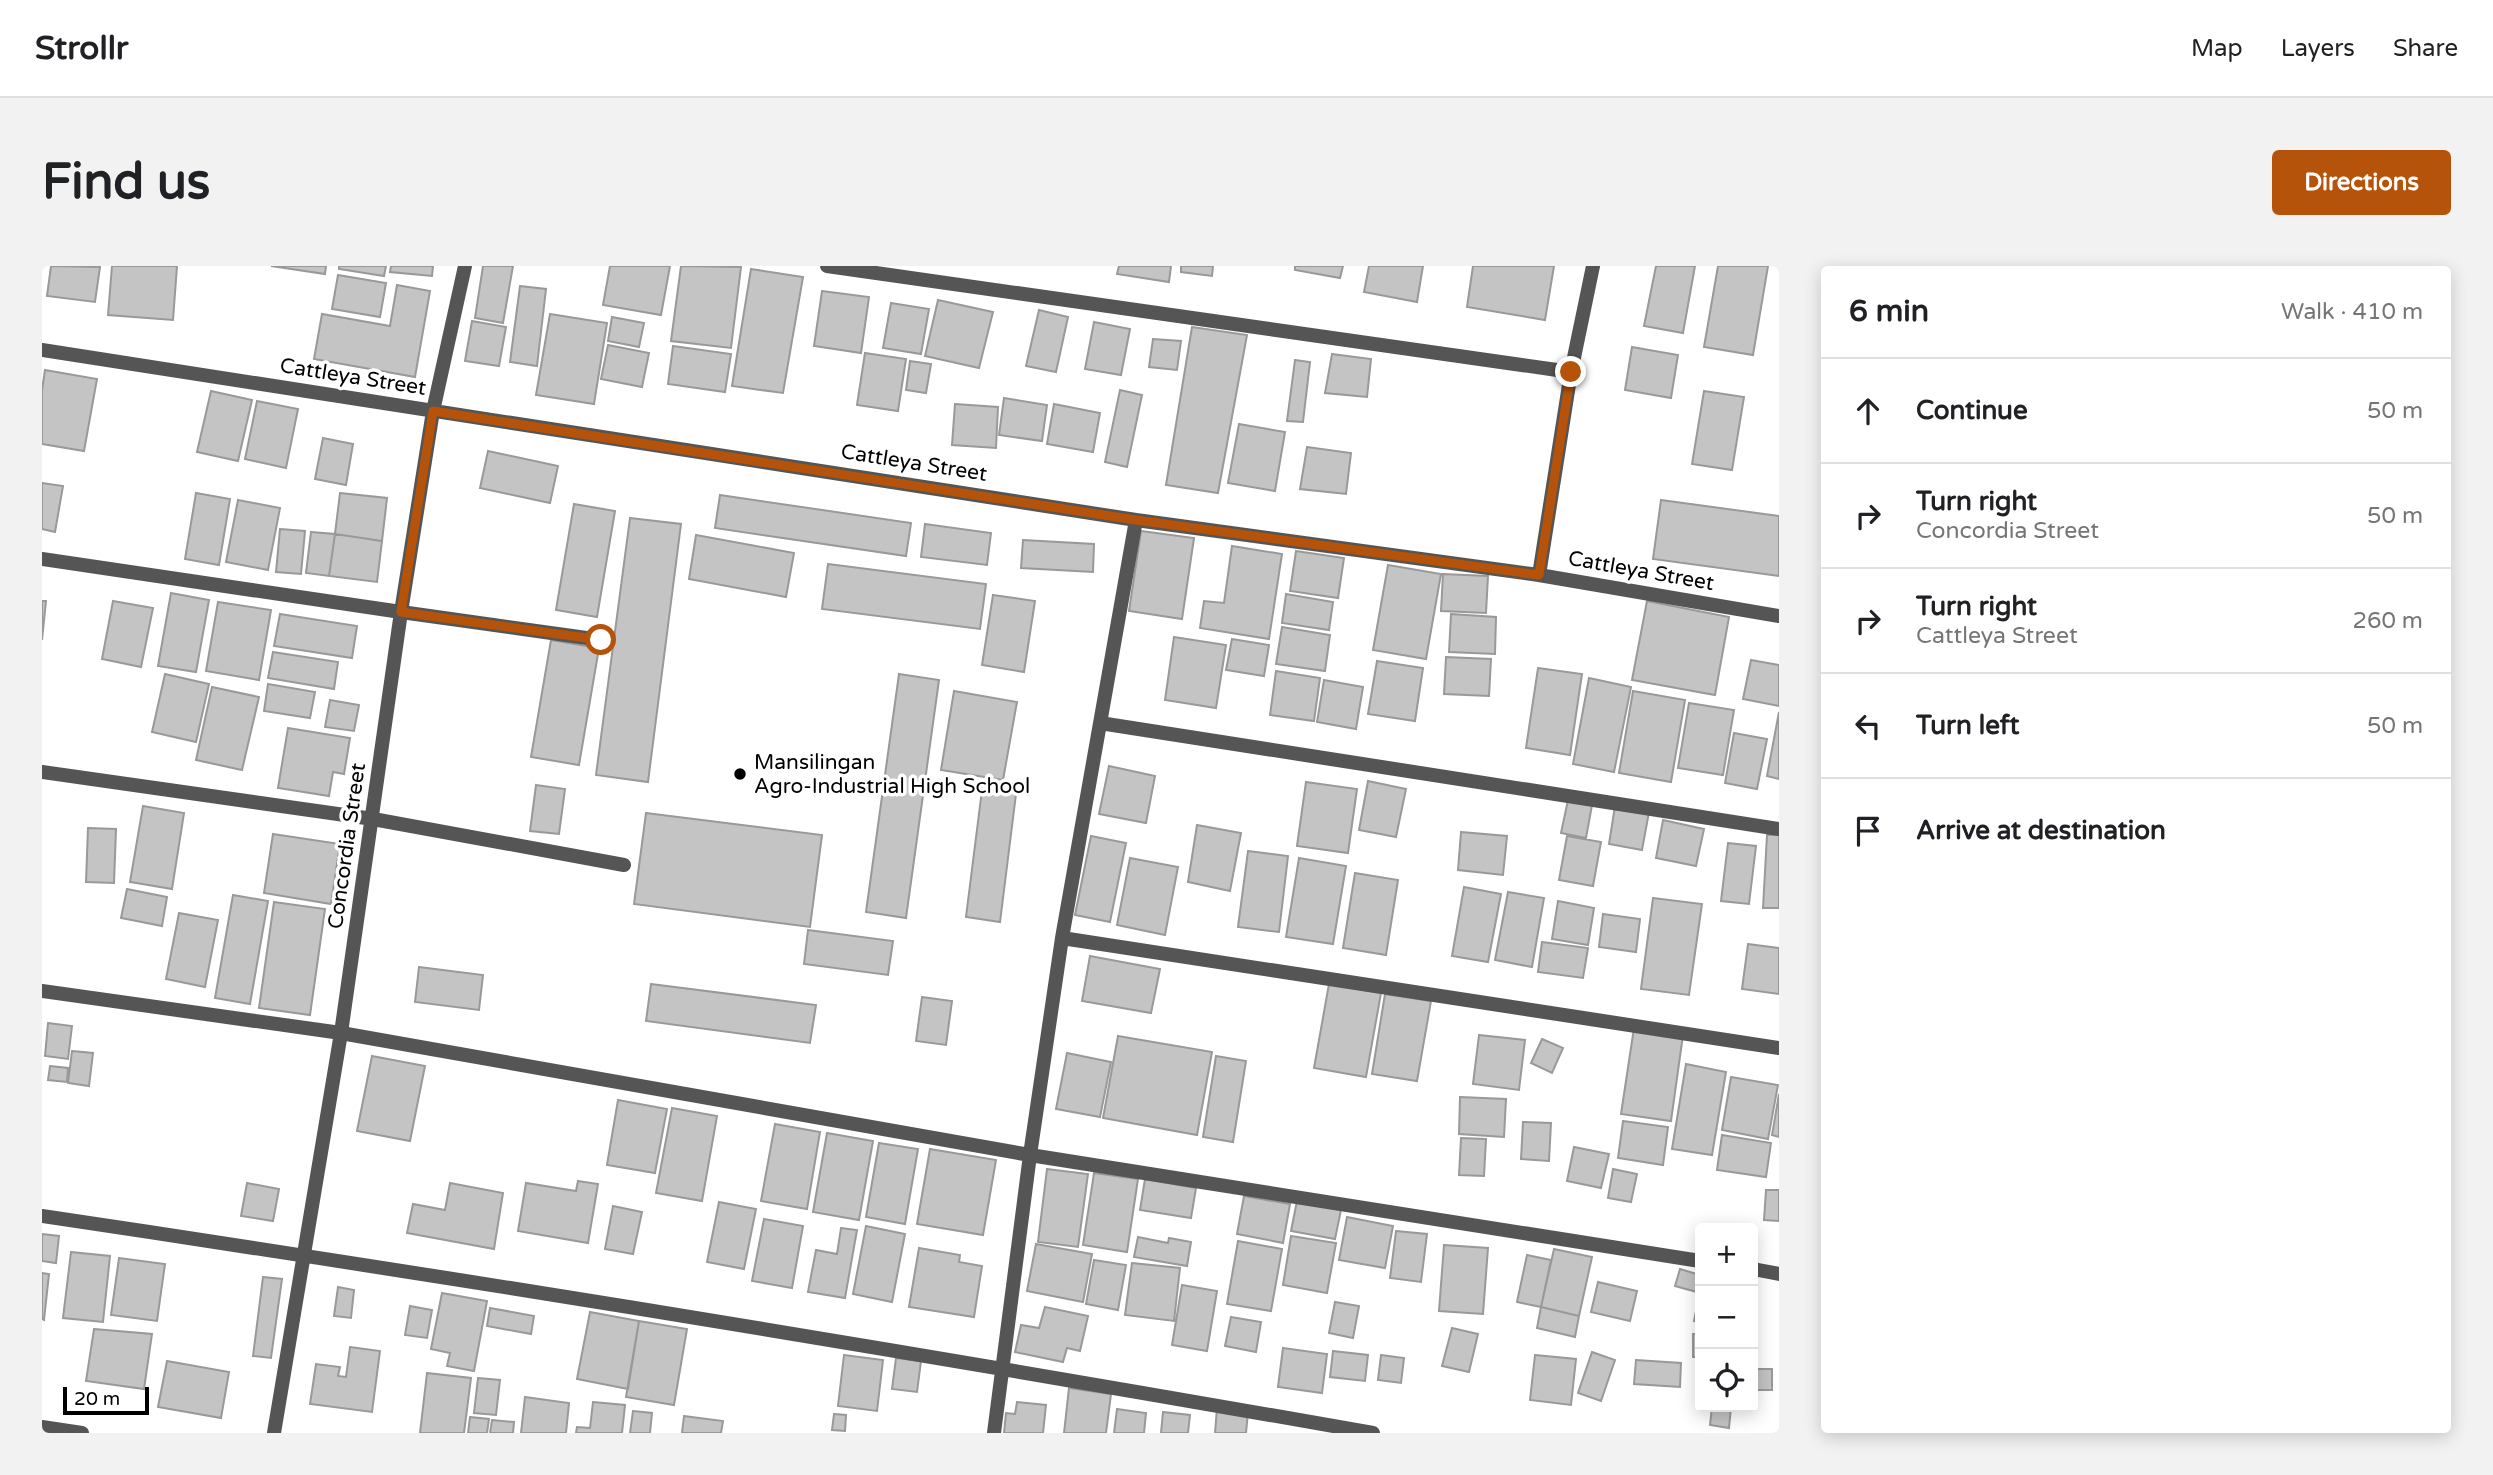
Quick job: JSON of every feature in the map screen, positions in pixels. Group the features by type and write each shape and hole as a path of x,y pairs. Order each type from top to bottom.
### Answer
{"street":[{"name":"Concordia Street","path":"274,1433 341,1033 401,612 433,411 465,266"},
{"path":"827,266 1571,372"},
{"path":"1539,575 1571,372 1593,266"},
{"name":"Cattleya Street","path":"42,350 1136,520 1539,575 1779,616"},
{"path":"994,1433 1030,1155 1062,938 1136,520"},
{"path":"42,559 601,640"},
{"path":"1100,723 1779,829"},
{"path":"42,772 373,819 624,865"},
{"path":"1062,938 1779,1048"},
{"path":"42,991 341,1033 1030,1155 1695,1260"},
{"path":"42,1216 305,1255 1002,1368 1373,1433"},
{"path":"1758,1270 1779,1274"},
{"path":"42,1427 82,1433"}],"building":[{"path":"51,266 100,267 95,302 47,296"},
{"path":"112,266 177,266 173,320 108,315"},
{"path":"271,266 326,266 325,274"},
{"path":"339,266 386,266 384,276 339,269"},
{"path":"391,266 433,266 432,276 390,272"},
{"path":"483,266 513,266 503,323 475,318"},
{"path":"610,266 670,266 661,315 603,305"},
{"path":"681,266 741,267 731,348 671,341"},
{"path":"1119,266 1171,266 1169,282 1117,274"},
{"path":"1181,266 1213,266 1212,276 1181,272"},
{"path":"1295,266 1343,266 1340,278 1295,270"},
{"path":"1369,266 1423,266 1417,302 1364,292"},
{"path":"1473,266 1554,266 1545,320 1467,307"},
{"path":"1656,266 1695,266 1683,333 1644,326"},
{"path":"1718,266 1768,266 1753,355 1704,347"},
{"path":"751,269 803,277 783,393 732,386"},
{"path":"338,275 386,283 380,317 332,309"},
{"path":"397,285 430,291 415,377 314,359 322,314 390,326"},
{"path":"520,286 546,289 537,366 510,362"},
{"path":"822,291 869,297 861,353 814,346"},
{"path":"938,300 993,312 979,368 925,356"},
{"path":"891,303 929,309 921,354 883,348"},
{"path":"1039,310 1068,317 1056,372 1026,366"},
{"path":"550,314 607,323 594,404 536,395"},
{"path":"612,317 644,323 639,347 608,341"},
{"path":"472,321 506,327 499,366 465,361"},
{"path":"1094,322 1130,329 1121,375 1085,369"},
{"path":"1192,327 1247,335 1218,493 1166,485"},
{"path":"1153,339 1181,341 1177,370 1149,367"},
{"path":"608,345 649,353 642,387 601,379"},
{"path":"673,346 731,354 725,392 668,384"},
{"path":"1632,347 1678,355 1671,398 1625,390"},
{"path":"865,353 906,359 898,411 857,405"},
{"path":"1332,354 1371,359 1367,397 1325,393"},
{"path":"1295,360 1310,362 1303,422 1287,421"},
{"path":"910,361 931,364 926,393 906,390"},
{"path":"45,370 97,379 84,451 42,444 42,390"},
{"path":"1120,390 1142,395 1127,467 1105,462"},
{"path":"211,391 252,400 238,461 197,452"},
{"path":"1704,391 1744,397 1732,470 1692,464"},
{"path":"1004,398 1047,405 1042,441 999,435"},
{"path":"257,401 298,409 286,468 245,459"},
{"path":"955,404 998,407 996,448 952,445"},
{"path":"1054,404 1100,413 1093,452 1047,444"},
{"path":"1239,424 1285,432 1275,491 1228,483"},
{"path":"323,438 353,444 346,485 315,479"},
{"path":"1307,447 1351,453 1346,494 1300,489"},
{"path":"488,451 558,466 550,503 480,488"},
{"path":"42,483 63,486 55,532 42,529"},
{"path":"196,493 230,499 219,565 185,559"},
{"path":"340,493 387,498 382,541 335,534"},
{"path":"720,495 911,523 906,556 715,528"},
{"path":"238,500 280,508 268,570 226,562"},
{"path":"1661,500 1779,516 1779,576 1653,559"},
{"path":"574,504 615,511 597,617 556,610"},
{"path":"630,518 681,524 648,782 596,775"},
{"path":"925,524 991,533 987,565 921,557"},
{"path":"280,529 305,531 301,574 276,572"},
{"path":"1141,531 1194,538 1182,619 1129,611"},
{"path":"311,532 335,534 329,576 306,573"},
{"path":"335,534 382,541 377,582 329,576"},
{"path":"696,535 794,553 786,597 689,579"},
{"path":"1023,540 1094,544 1093,572 1021,568"},
{"path":"1232,546 1282,554 1269,639 1200,628 1204,601 1224,603"},
{"path":"1296,551 1344,558 1338,598 1290,591"},
{"path":"828,564 986,584 980,629 822,609"},
{"path":"1388,565 1441,574 1426,659 1373,650"},
{"path":"1443,574 1488,576 1486,613 1441,611"},
{"path":"171,593 209,600 196,672 158,666"},
{"path":"1286,594 1333,602 1329,630 1282,623"},
{"path":"993,595 1035,601 1024,672 982,665"},
{"path":"42,601 46,601 42,640"},
{"path":"113,601 153,608 141,667 102,659"},
{"path":"1647,601 1729,617 1715,695 1632,680"},
{"path":"218,602 271,610 259,680 206,671"},
{"path":"280,614 357,626 352,658 274,646"},
{"path":"1451,614 1496,617 1495,654 1449,652"},
{"path":"1282,627 1330,635 1325,671 1276,664"},
{"path":"1174,637 1226,645 1216,708 1165,700"},
{"path":"1232,639 1269,645 1264,676 1226,670"},
{"path":"551,640 599,648 579,765 531,757"},
{"path":"273,652 338,662 334,689 268,678"},
{"path":"1446,657 1491,659 1489,696 1444,694"},
{"path":"1751,660 1779,665 1779,706 1743,699"},
{"path":"1377,661 1423,668 1415,721 1368,714"},
{"path":"1538,668 1582,674 1570,755 1526,748"},
{"path":"1276,671 1320,678 1314,721 1270,715"},
{"path":"165,674 209,684 196,742 152,732"},
{"path":"899,674 939,680 906,918 866,912"},
{"path":"1589,678 1631,687 1614,772 1573,764"},
{"path":"1324,680 1363,687 1356,729 1317,722"},
{"path":"268,684 315,692 310,718 264,711"},
{"path":"212,687 259,697 242,770 196,760"},
{"path":"954,691 1017,702 1003,780 941,770"},
{"path":"1633,691 1685,700 1671,782 1619,773"},
{"path":"330,700 359,705 354,731 325,727"},
{"path":"1689,703 1734,710 1723,775 1678,768"},
{"path":"1779,712 1779,779 1767,776"},
{"path":"288,728 350,738 344,774 333,772 329,796 278,788"},
{"path":"1734,733 1767,739 1757,789 1725,783"},
{"path":"1109,766 1155,776 1146,823 1099,814"},
{"path":"1368,781 1406,789 1396,837 1359,830"},
{"path":"983,782 1017,786 1000,922 966,917"},
{"path":"1306,782 1357,789 1348,853 1297,846"},
{"path":"536,785 565,789 559,834 530,831"},
{"path":"1568,800 1592,805 1586,838 1561,833"},
{"path":"143,806 184,813 172,889 130,882"},
{"path":"1615,806 1649,812 1642,850 1609,844"},
{"path":"646,813 822,835 810,927 634,904"},
{"path":"1663,820 1704,829 1696,866 1656,858"},
{"path":"1197,825 1241,833 1230,891 1188,882"},
{"path":"88,828 116,829 114,883 86,882"},
{"path":"1461,832 1507,836 1503,875 1458,870"},
{"path":"273,834 340,844 331,904 264,893"},
{"path":"1767,835 1779,835 1779,908 1763,908"},
{"path":"1091,836 1126,843 1110,922 1075,915"},
{"path":"1567,836 1601,842 1593,886 1559,880"},
{"path":"1728,843 1756,846 1749,904 1721,901"},
{"path":"1248,851 1288,856 1279,932 1238,927"},
{"path":"1130,858 1178,867 1165,935 1117,925"},
{"path":"1299,858 1346,866 1333,944 1286,937"},
{"path":"1355,873 1398,880 1386,955 1343,948"},
{"path":"1464,887 1501,894 1488,962 1452,956"},
{"path":"127,889 167,897 162,926 121,918"},
{"path":"1508,892 1544,898 1532,967 1495,960"},
{"path":"233,895 268,901 250,1004 215,998"},
{"path":"1653,898 1702,904 1689,995 1641,989"},
{"path":"1558,901 1594,908 1588,945 1552,939"},
{"path":"274,902 325,909 310,1015 259,1008"},
{"path":"179,913 218,920 205,987 166,979"},
{"path":"1603,914 1640,919 1636,952 1599,947"},
{"path":"808,930 893,941 888,975 804,964"},
{"path":"1542,942 1588,948 1583,978 1538,972"},
{"path":"1748,944 1779,948 1779,994 1742,989"},
{"path":"1090,956 1160,969 1151,1013 1082,1001"},
{"path":"419,967 483,975 479,1010 415,1002"},
{"path":"651,984 816,1005 810,1043 646,1021"},
{"path":"1329,984 1381,993 1366,1077 1314,1068"},
{"path":"1385,994 1431,1001 1417,1081 1372,1074"},
{"path":"922,997 952,1001 946,1045 916,1041"},
{"path":"48,1023 72,1026 68,1059 45,1056"},
{"path":"1634,1028 1683,1035 1671,1121 1621,1114"},
{"path":"1479,1035 1525,1040 1519,1090 1473,1084"},
{"path":"1118,1036 1212,1052 1197,1135 1103,1118"},
{"path":"1542,1039 1563,1048 1552,1073 1531,1063"},
{"path":"72,1051 93,1053 89,1086 68,1083"},
{"path":"1067,1053 1111,1062 1100,1117 1056,1109"},
{"path":"372,1056 425,1066 410,1141 357,1131"},
{"path":"1216,1056 1246,1061 1233,1142 1203,1137"},
{"path":"1686,1064 1726,1072 1712,1155 1672,1149"},
{"path":"50,1066 68,1068 67,1082 48,1080"},
{"path":"1731,1077 1778,1085 1768,1139 1722,1130"},
{"path":"1779,1094 1779,1137 1772,1135"},
{"path":"1460,1097 1506,1099 1504,1137 1459,1134"},
{"path":"618,1100 667,1109 655,1173 607,1165"},
{"path":"672,1108 717,1116 702,1201 656,1193"},
{"path":"1623,1121 1668,1127 1663,1165 1618,1158"},
{"path":"1523,1122 1551,1123 1549,1161 1521,1159"},
{"path":"775,1124 820,1132 807,1209 761,1201"},
{"path":"827,1133 873,1141 859,1220 813,1212"},
{"path":"1722,1135 1771,1143 1766,1177 1717,1170"},
{"path":"1461,1138 1486,1139 1484,1176 1459,1175"},
{"path":"879,1143 918,1149 905,1224 866,1217"},
{"path":"1574,1147 1609,1154 1601,1188 1567,1181"},
{"path":"930,1149 996,1160 983,1235 917,1224"},
{"path":"1047,1169 1088,1174 1078,1247 1038,1242"},
{"path":"1613,1169 1637,1174 1631,1202 1608,1198"},
{"path":"1094,1173 1138,1179 1127,1252 1083,1245"},
{"path":"1145,1179 1196,1188 1191,1218 1140,1210"},
{"path":"578,1181 598,1184 588,1243 518,1231 526,1183 576,1191"},
{"path":"247,1183 279,1189 273,1221 241,1216"},
{"path":"450,1183 503,1193 494,1249 407,1233 413,1204 445,1210"},
{"path":"1766,1190 1779,1190 1779,1221 1764,1220"},
{"path":"1244,1196 1290,1204 1283,1243 1237,1234"},
{"path":"1297,1201 1341,1210 1335,1239 1291,1231"},
{"path":"719,1202 756,1209 744,1269 707,1262"},
{"path":"613,1206 642,1212 633,1254 605,1249"},
{"path":"1347,1217 1393,1226 1385,1268 1339,1260"},
{"path":"764,1219 803,1226 792,1288 752,1281"},
{"path":"866,1226 905,1234 892,1302 853,1294"},
{"path":"841,1228 857,1230 845,1298 808,1292 816,1250 837,1254"},
{"path":"1396,1231 1427,1234 1421,1282 1390,1278"},
{"path":"42,1234 59,1236 56,1263 42,1261"},
{"path":"1291,1236 1336,1243 1327,1293 1283,1285"},
{"path":"1138,1237 1168,1243 1169,1238 1191,1242 1187,1266 1134,1257"},
{"path":"1238,1241 1282,1249 1271,1311 1227,1304"},
{"path":"1036,1244 1092,1254 1083,1302 1027,1291"},
{"path":"1444,1245 1488,1248 1483,1314 1439,1311"},
{"path":"919,1248 960,1255 959,1262 982,1266 974,1317 909,1307"},
{"path":"1554,1249 1592,1257 1579,1316 1541,1307"},
{"path":"71,1252 110,1256 103,1322 63,1318"},
{"path":"1527,1255 1551,1260 1541,1307 1517,1302"},
{"path":"119,1258 165,1264 157,1321 111,1315"},
{"path":"1094,1260 1126,1265 1118,1310 1086,1304"},
{"path":"1132,1263 1180,1268 1174,1321 1125,1315"},
{"path":"1680,1269 1695,1274 1695,1292 1675,1286"},
{"path":"42,1273 49,1274 44,1320 42,1319"},
{"path":"263,1277 282,1279 271,1358 253,1356"},
{"path":"1598,1282 1637,1291 1630,1321 1591,1312"},
{"path":"1182,1285 1217,1291 1207,1351 1172,1345"},
{"path":"338,1287 354,1290 351,1318 334,1316"},
{"path":"442,1293 487,1301 474,1371 447,1366 450,1353 431,1349"},
{"path":"1335,1302 1359,1306 1353,1338 1329,1333"},
{"path":"410,1306 432,1310 427,1338 405,1335"},
{"path":"1045,1307 1088,1316 1080,1351 1067,1348 1063,1362 1015,1352 1021,1325 1039,1328"},
{"path":"1541,1307 1579,1316 1575,1337 1537,1328"},
{"path":"490,1308 534,1316 531,1334 487,1326"},
{"path":"590,1312 639,1321 628,1389 577,1379"},
{"path":"1231,1317 1261,1322 1256,1352 1225,1346"},
{"path":"639,1321 687,1329 674,1405 626,1397"},
{"path":"1452,1328 1478,1334 1469,1372 1442,1366"},
{"path":"94,1329 152,1334 144,1389 86,1381"},
{"path":"1693,1334 1695,1334 1695,1357"},
{"path":"350,1347 380,1351 372,1412 310,1404 316,1364 340,1367 338,1376 346,1377"},
{"path":"1283,1348 1327,1354 1322,1393 1278,1387"},
{"path":"1333,1351 1368,1355 1365,1381 1330,1377"},
{"path":"1592,1352 1615,1360 1601,1401 1578,1393"},
{"path":"844,1355 883,1360 877,1411 838,1406"},
{"path":"1381,1355 1404,1358 1401,1383 1378,1380"},
{"path":"1535,1355 1576,1359 1571,1405 1530,1400"},
{"path":"896,1358 921,1361 917,1392 892,1389"},
{"path":"1636,1360 1681,1363 1680,1387 1634,1384"},
{"path":"167,1361 229,1372 221,1418 158,1407"},
{"path":"1758,1369 1772,1369 1772,1390 1758,1390"},
{"path":"427,1373 471,1378 464,1433 420,1433"},
{"path":"478,1378 500,1380 496,1415 474,1413"},
{"path":"1069,1388 1111,1394 1106,1433 1064,1433"},
{"path":"525,1397 569,1403 566,1433 521,1433"},
{"path":"593,1402 625,1405 622,1433 576,1433 577,1427 590,1428"},
{"path":"1017,1402 1046,1405 1043,1433 1004,1433 1006,1413 1015,1414"},
{"path":"1217,1408 1248,1412 1246,1433 1215,1433"},
{"path":"1117,1409 1146,1413 1144,1433 1114,1433"},
{"path":"633,1411 652,1413 650,1433 630,1433"},
{"path":"1163,1412 1190,1415 1188,1433 1161,1433"},
{"path":"1711,1412 1731,1412 1729,1428 1710,1425"},
{"path":"834,1414 846,1415 845,1431 832,1430"},
{"path":"684,1416 723,1421 721,1433 682,1433"},
{"path":"470,1417 489,1419 487,1433 468,1433"},
{"path":"492,1420 514,1422 513,1433 490,1433"}],"place":[{"name":"Mansilingan Agro-Industrial High School","path":"740,774"}],"route":[{"path":"601,640 401,612 433,411 1136,520 1539,575 1571,372"}]}
